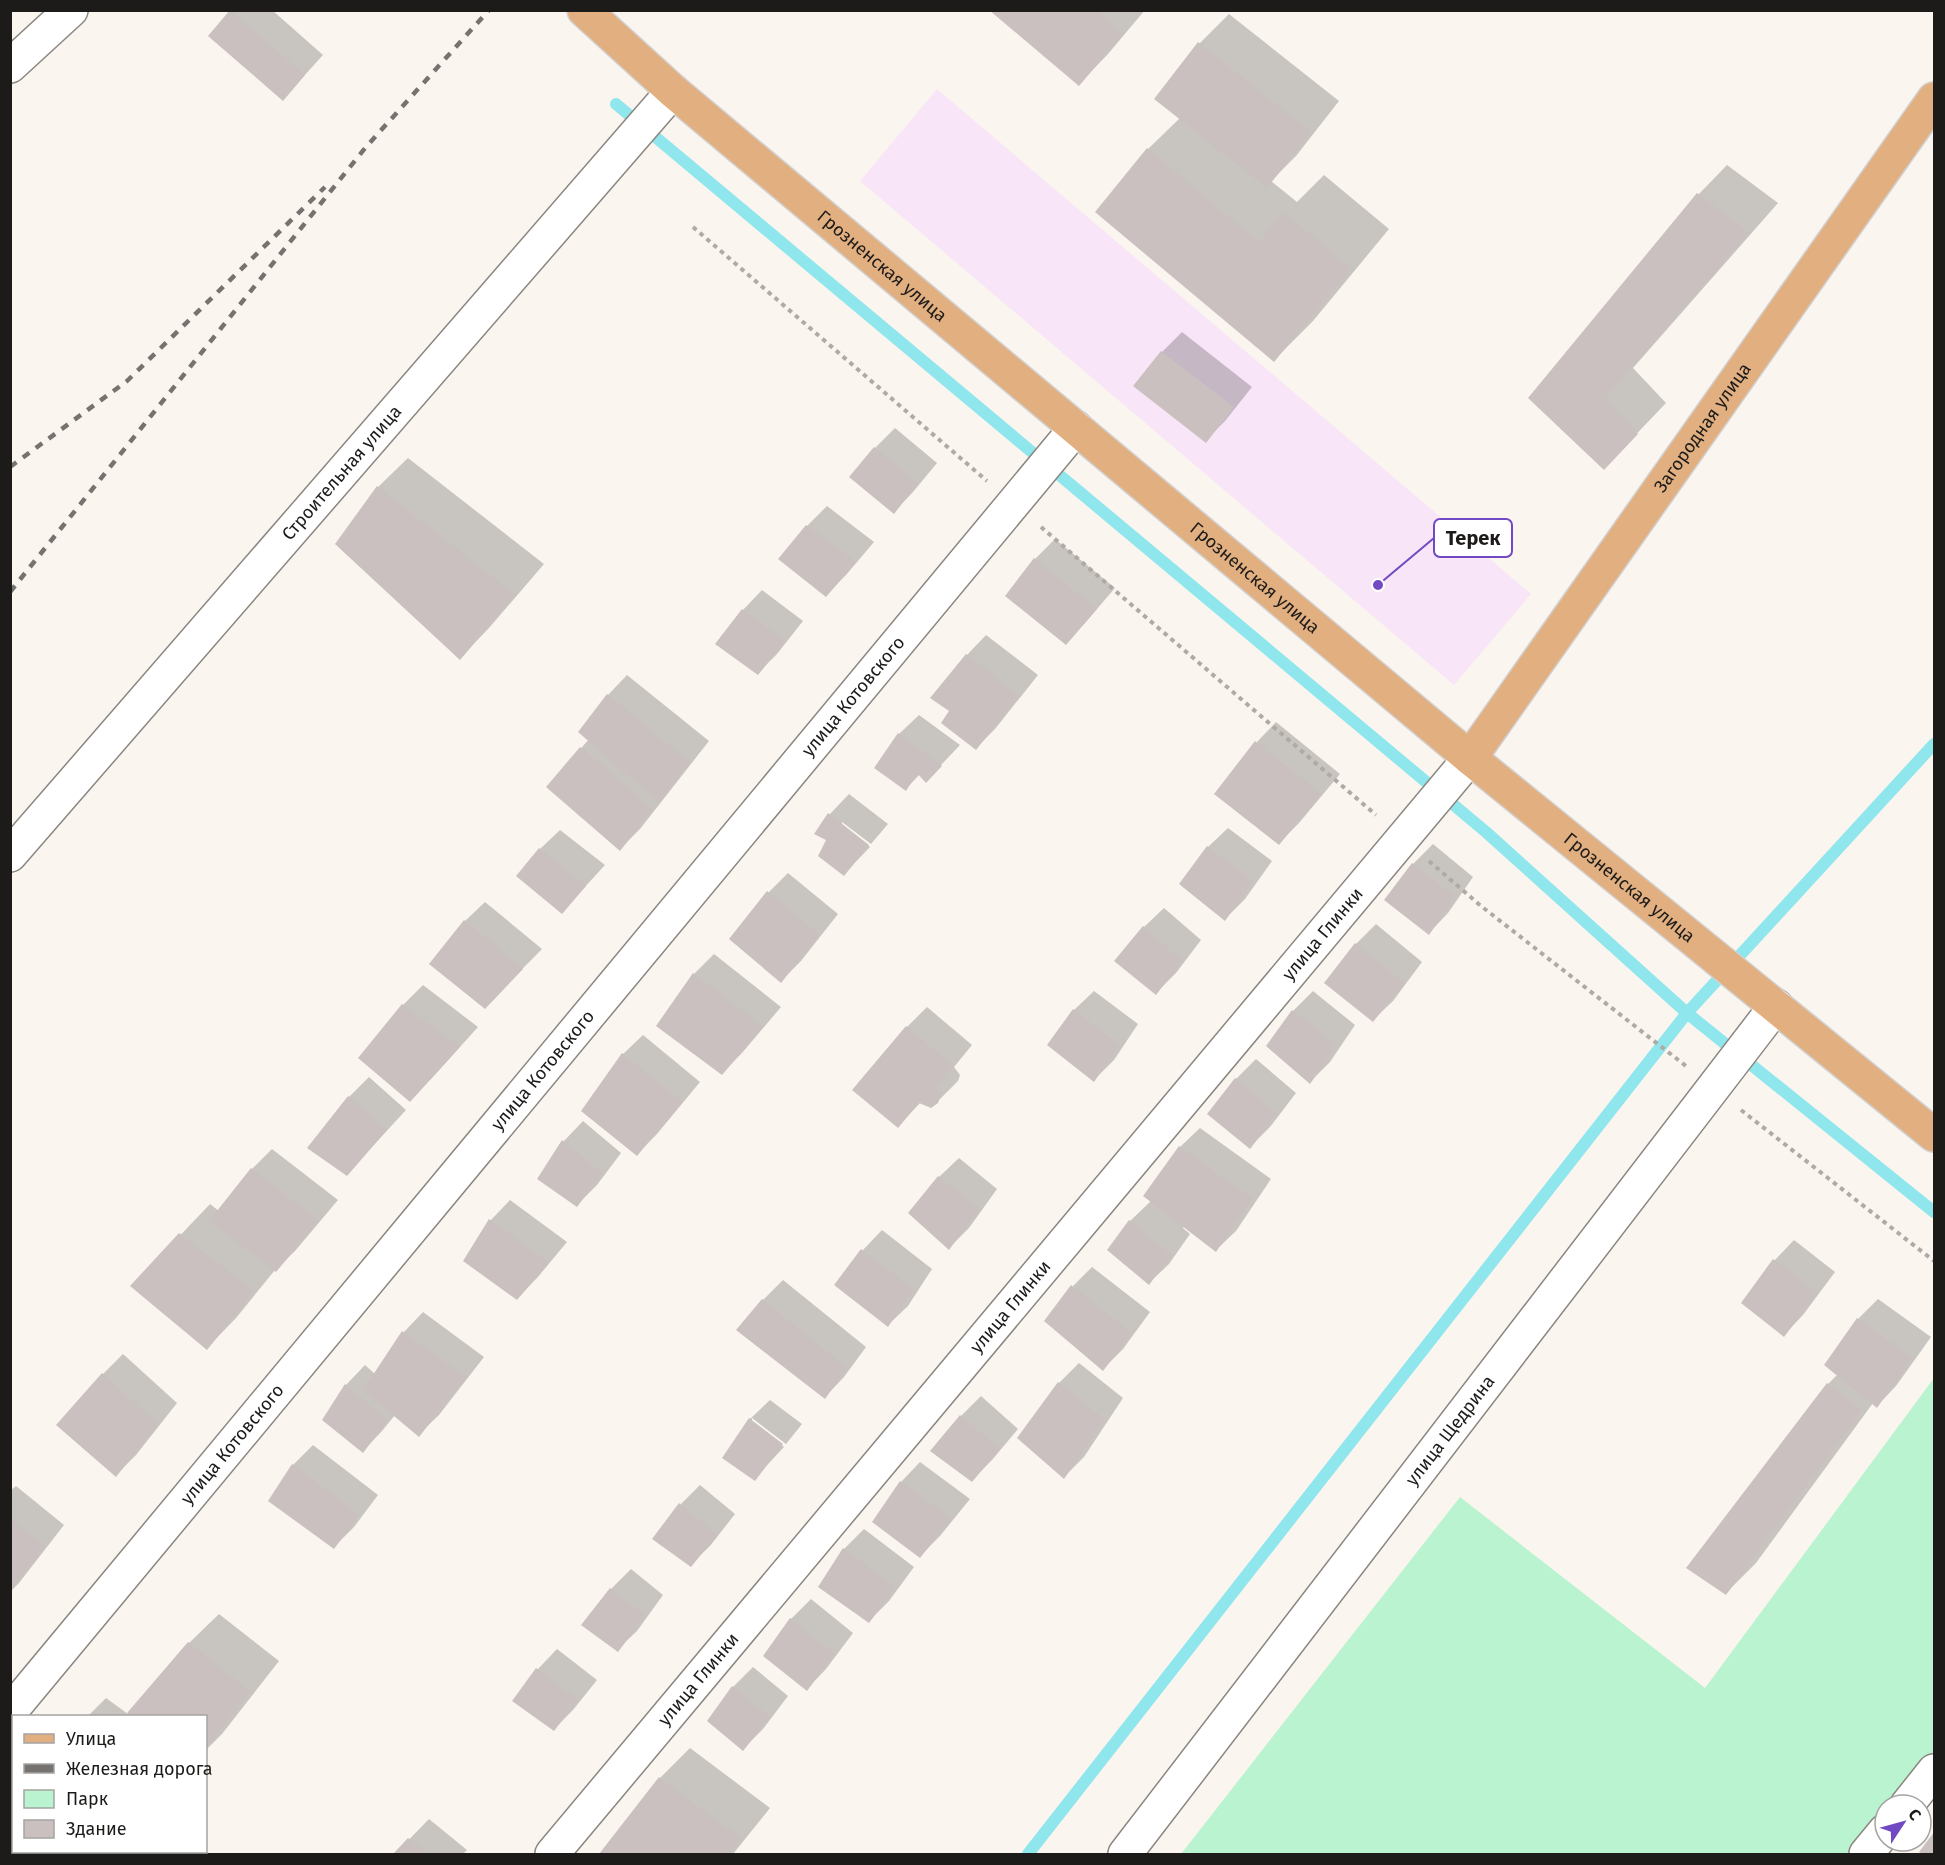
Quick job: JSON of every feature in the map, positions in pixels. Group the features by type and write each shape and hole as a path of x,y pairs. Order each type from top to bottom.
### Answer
{"main road":[{"name":"Грозненская улица","path":"584,10 673,91 1470,758 1935,1135"},
{"name":"Загородная улица","path":"1470,758 1935,99"}],"street":[{"path":"10,66 71,10"},
{"name":"Строительная улица","path":"10,855 673,91"},
{"name":"улица Котовского","path":"16,1693 1076,428"},
{"name":"улица Глинки","path":"552,1854 1470,758"},
{"name":"улица Щедрина","path":"1125,1854 1776,1006"},
{"path":"1917,1793 1935,1771"}],"path":[{"path":"693,227 1481,906 1935,1261"}],"shaded area":[{"path":"937,89 1531,594 1454,685 860,181"}],"green space":[{"path":"1934,1378 1934,1756 1902,1793 1873,1793 1873,1827 1849,1854 1181,1854 1460,1497 1705,1688"}],"building":[{"path":"230,10 305,75 283,101 208,36"},
{"path":"989,10 1096,10 1123,34 1079,86"},
{"path":"1198,42 1311,132 1267,188 1154,99"},
{"path":"1147,148 1259,242 1284,212 1351,269 1274,362 1095,212"},
{"path":"1697,193 1749,233 1605,398 1638,434 1604,470 1528,398"},
{"path":"1161,351 1234,407 1206,443 1133,386"},
{"path":"874,447 918,483 894,514 849,477"},
{"path":"377,486 515,595 460,660 335,544"},
{"path":"806,525 856,562 826,597 778,559"},
{"path":"1034,558 1097,609 1066,645 1005,596"},
{"path":"742,609 785,641 758,675 715,644"},
{"path":"966,654 1019,696 976,750 941,723 949,711 930,698"},
{"path":"607,694 690,762 659,802 578,732"},
{"path":"898,733 942,766 926,783 917,773 906,791 874,768"},
{"path":"1255,741 1321,794 1279,845 1214,794"},
{"path":"580,747 653,809 620,851 546,787"},
{"path":"828,813 869,845 844,876 818,856 826,840 814,834"},
{"path":"1207,846 1253,881 1225,921 1179,884"},
{"path":"539,848 586,886 562,914 516,876"},
{"path":"1412,863 1455,897 1429,935 1384,900"},
{"path":"767,891 819,935 781,983 729,939"},
{"path":"464,920 523,969 485,1009 429,964"},
{"path":"1143,926 1182,961 1156,995 1114,961"},
{"path":"1355,943 1404,983 1373,1022 1324,983"},
{"path":"693,973 763,1027 722,1075 656,1026"},
{"path":"402,1004 460,1047 410,1102 358,1058"},
{"path":"1073,1009 1119,1045 1094,1082 1047,1045"},
{"path":"1292,1010 1337,1045 1310,1084 1266,1046"},
{"path":"906,1026 953,1066 935,1087 941,1095 938,1103 931,1108 919,1103 898,1128 852,1090"},
{"path":"622,1053 682,1102 637,1156 581,1111"},
{"path":"1235,1078 1277,1113 1250,1149 1207,1114"},
{"path":"348,1096 387,1130 347,1176 307,1148"},
{"path":"562,1140 602,1173 577,1207 537,1179"},
{"path":"1179,1146 1252,1199 1216,1252 1143,1196"},
{"path":"251,1168 319,1221 276,1272 209,1221"},
{"path":"938,1176 979,1209 949,1250 908,1213"},
{"path":"489,1219 549,1263 517,1300 463,1261"},
{"path":"1129,1220 1171,1255 1149,1285 1107,1250"},
{"path":"179,1233 254,1291 207,1350 130,1286"},
{"path":"861,1249 913,1289 888,1327 834,1285"},
{"path":"1773,1259 1817,1293 1784,1337 1741,1303"},
{"path":"1071,1285 1132,1333 1103,1371 1044,1321"},
{"path":"762,1299 847,1368 825,1399 736,1330"},
{"path":"1857,1318 1912,1358 1877,1408 1824,1365"},
{"path":"402,1331 466,1377 419,1437 363,1390"},
{"path":"102,1373 158,1424 116,1477 56,1425"},
{"path":"1058,1382 1104,1419 1064,1479 1017,1438"},
{"path":"1827,1383 1862,1410 1726,1595 1686,1568"},
{"path":"345,1384 387,1421 363,1453 322,1420"},
{"path":"960,1415 1000,1449 972,1482 930,1451"},
{"path":"749,1418 783,1444 755,1481 722,1458"},
{"path":"292,1464 359,1515 334,1549 268,1501"},
{"path":"900,1481 951,1519 920,1558 872,1522"},
{"path":"679,1503 717,1535 691,1567 652,1539"},
{"path":"10,1518 45,1546 10,1591"},
{"path":"843,1548 895,1588 869,1623 818,1587"},
{"path":"610,1588 645,1616 618,1652 581,1625"},
{"path":"790,1618 834,1654 807,1691 763,1656"},
{"path":"188,1642 250,1691 207,1748 207,1715 130,1715 127,1713"},
{"path":"536,1668 578,1700 554,1731 512,1701"},
{"path":"732,1686 770,1717 743,1751 707,1721"},
{"path":"659,1777 741,1838 729,1854 599,1854"},
{"path":"12,1814 12,1853 93,1853 10,1854 10,1816"},
{"path":"1933,1833 1934,1854 1922,1854 1920,1853 1933,1853"},
{"path":"408,1838 429,1854 393,1854"}],"waterway":[{"path":"616,104 1486,832 1687,1013 1934,1212"},
{"path":"1028,1854 1687,1013 1934,744"}],"railway":[{"path":"10,592 366,147 489,10"},
{"path":"10,467 127,381 325,187"}],"place":[{"name":"Терек","path":"1378,585"}]}
